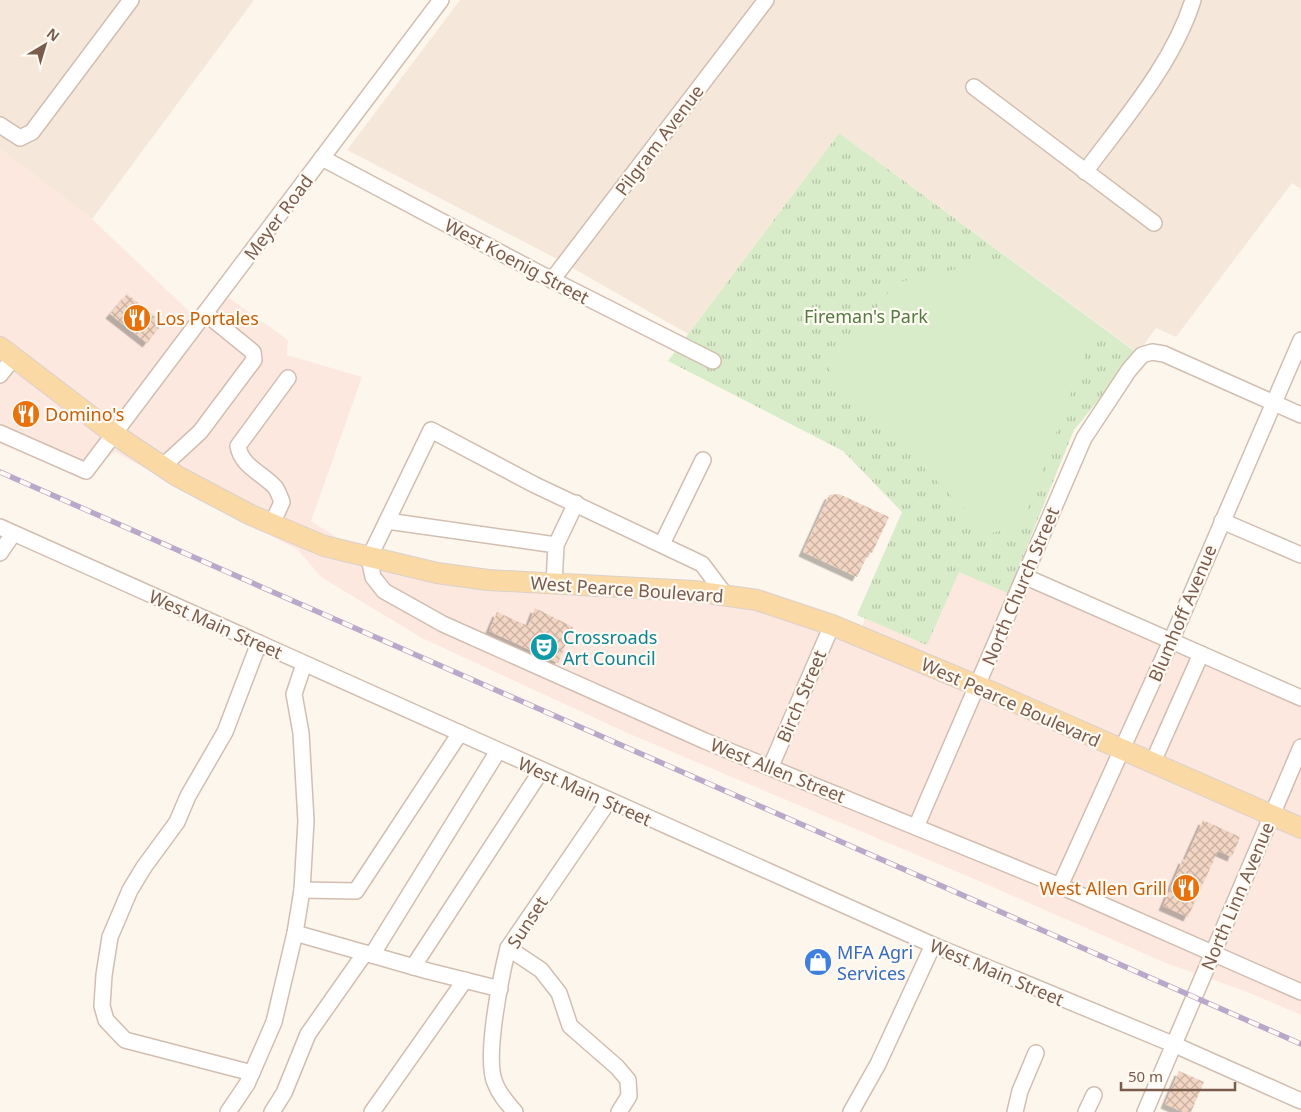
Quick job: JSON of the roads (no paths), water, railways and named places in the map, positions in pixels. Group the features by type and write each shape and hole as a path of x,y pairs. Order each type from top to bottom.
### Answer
{"main road":[{"name":"West Pearce Boulevard","path":"7,352 114,434 163,466 226,502 324,546 436,573 488,580 694,591 757,600 832,625 978,686 1301,828"}],"street":[{"path":"0,125 20,138 32,132 131,0"},
{"name":"Meyer Road","path":"0,433 86,471 441,0"},
{"name":"Pilgram Avenue","path":"552,280 766,0"},
{"path":"1085,172 1148,85 1186,23 1193,0"},
{"path":"974,87 1154,223"},
{"name":"West Koenig Street","path":"322,158 552,280 713,361"},
{"path":"163,466 200,432 254,360 253,352 205,313"},
{"name":"Blumhoff Avenue","path":"1060,886 1171,641 1301,340"},
{"path":"0,376 7,352"},
{"name":"North Church Street","path":"916,827 1026,577 1069,469 1084,438 1129,370 1142,355 1152,352 1164,354 1273,402"},
{"path":"272,524 282,502 276,488 248,465 239,454 238,446 288,378"},
{"path":"1273,402 1301,415"},
{"path":"369,558 431,430 535,485 702,564 726,596"},
{"path":"662,544 703,460"},
{"path":"554,584 556,545 576,503"},
{"path":"387,521 556,545"},
{"path":"1222,521 1301,555"},
{"path":"0,553 7,530"},
{"name":"West Main Street","path":"7,530 608,802 933,945 1175,1045 1301,1101"},
{"name":"West Allen Street","path":"369,558 373,577 384,591 443,624 705,741 771,766 1060,886 1212,951 1301,992"},
{"path":"1026,577 1301,698"},
{"name":"Birch Street","path":"771,766 832,625"},
{"path":"252,1073 125,1040 106,1020 102,1006 104,975 110,936 135,883 177,822 188,796 225,732 259,643"},
{"path":"1152,764 1200,654"},
{"path":"228,1112 252,1073 274,1022 295,933 302,890 306,821 300,733 294,694 304,664"},
{"path":"302,890 356,891 460,734"},
{"name":"North Linn Avenue","path":"1145,1112 1175,1045 1212,951 1301,747"},
{"path":"272,1112 284,1093 308,1034 369,954 498,751"},
{"path":"413,967 542,771"},
{"name":"Sunset","path":"515,1112 494,1082 490,1064 500,989 508,948 608,802"},
{"path":"295,933 413,967 500,989"},
{"path":"851,1112 878,1064 933,945"},
{"path":"508,948 541,970 559,993 570,1026 617,1067 628,1080 629,1096 619,1112"},
{"path":"372,1112 465,980"},
{"path":"1015,1112 1020,1090 1036,1053"},
{"path":"1086,1112 1094,1095"}],"railway":[{"path":"0,472 1301,1044"}],"place":[{"name":"Los Portales","path":"137,318"},
{"name":"Domino's","path":"26,414"},
{"name":"Crossroads Art Council","path":"544,647"},
{"name":"West Allen Grill","path":"1186,888"},
{"name":"MFA Agri Services","path":"818,962"}],"park label":[{"name":"Fireman's Park","path":"866,316"}]}
